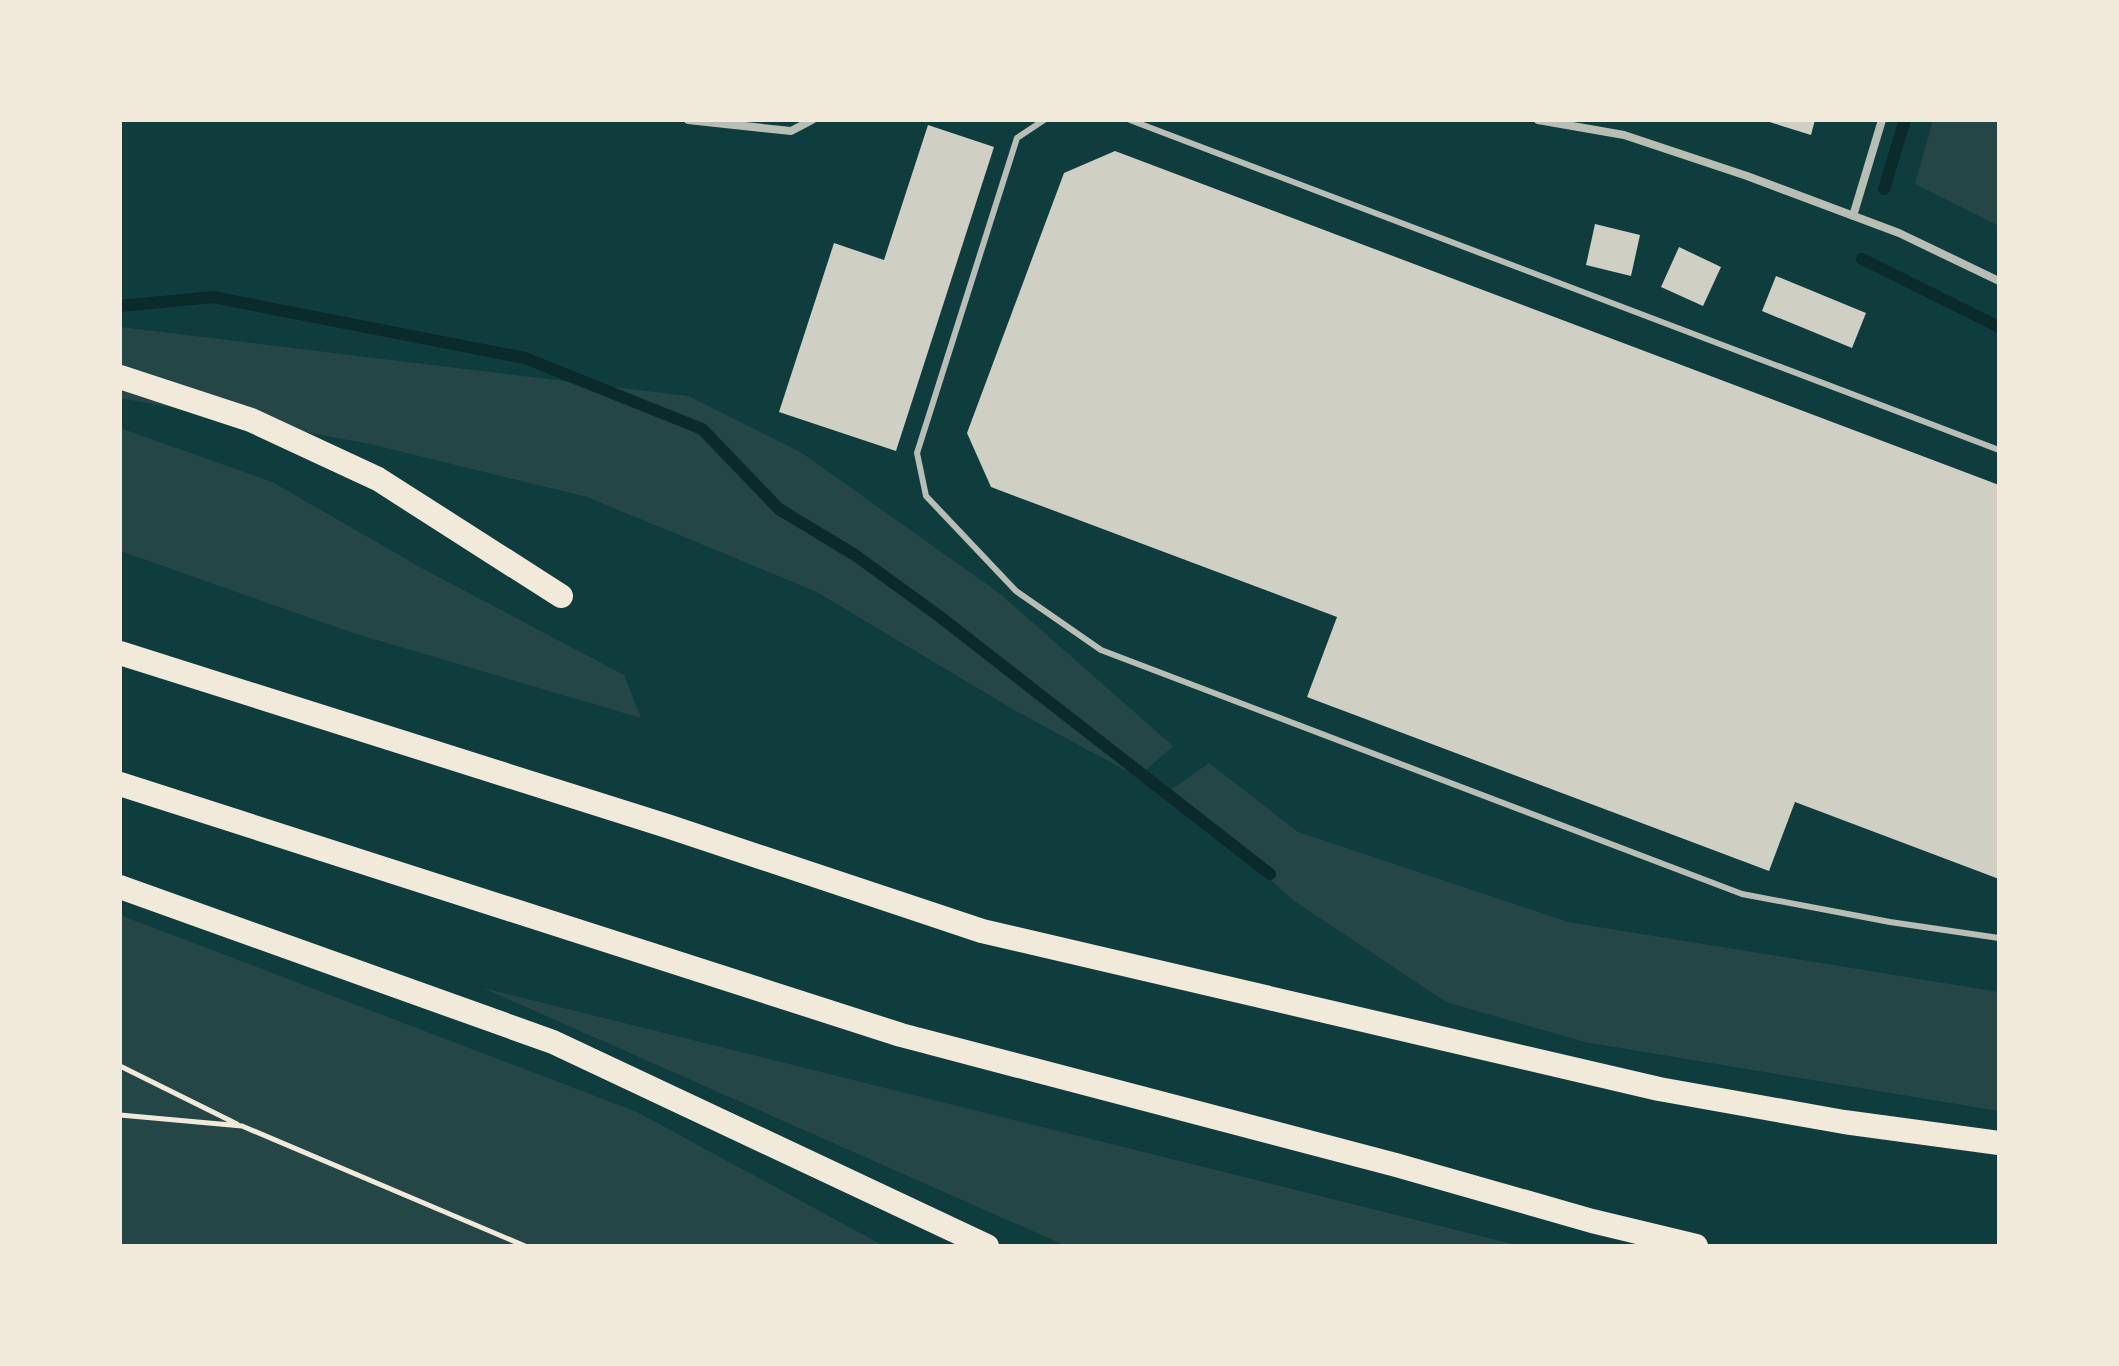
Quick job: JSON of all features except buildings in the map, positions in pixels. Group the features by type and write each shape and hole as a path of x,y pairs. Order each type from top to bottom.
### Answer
{"highway":[{"path":"120,377 251,420 378,479 561,596"},
{"path":"120,653 667,826 982,931 1659,1089 1844,1122 1999,1143"},
{"path":"120,784 901,1035 1380,1161 1592,1221 1696,1246"},
{"path":"120,887 553,1042 987,1246"}],"street":[{"path":"688,120 791,131 812,120"},
{"path":"1538,120 1624,135 1747,176 1899,233 1999,281"},
{"path":"1853,216 1882,120"}],"lane":[{"path":"1044,120 1017,138 917,453 926,496 1016,591 1101,650 1742,894 1890,922 1999,938"},
{"path":"1130,120 1999,450"}],"path":[{"path":"120,1066 242,1126 525,1246"},
{"path":"120,1115 242,1126"}],"shaded area":[{"path":"1933,120 1999,120 1999,226 1915,184"},
{"path":"120,327 688,396 802,453 999,593 1173,746 1138,777 1014,710 817,592 587,497 370,444 120,398"},
{"path":"120,428 272,482 427,571 624,675 641,718 353,633 120,551"},
{"path":"1209,763 1298,832 1568,922 1999,992 1999,1111 1585,1042 1446,1002 1294,901 1171,790"},
{"path":"120,915 637,1112 884,1246 120,1246"},
{"path":"483,988 1521,1246 1066,1246"}],"waterway":[{"path":"1884,189 1905,120"},
{"path":"1862,259 1999,327"},
{"path":"120,306 213,297 525,358 702,429 779,509 855,555 939,616 1270,874"}]}
